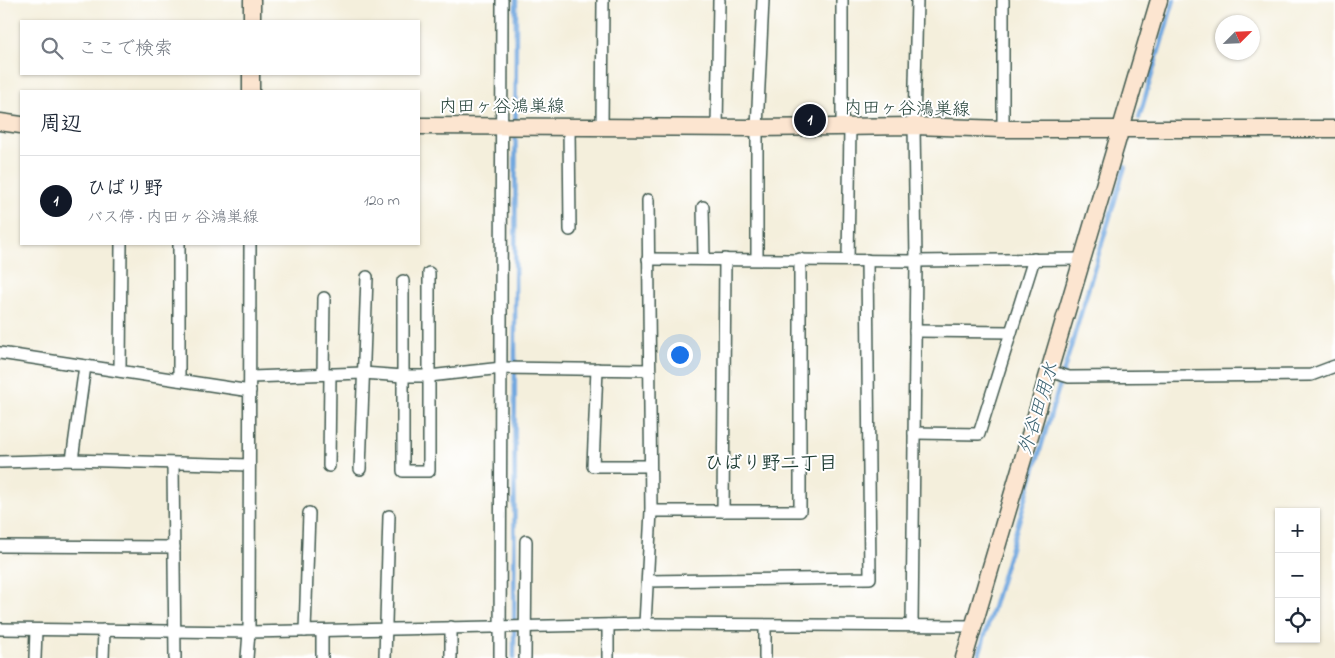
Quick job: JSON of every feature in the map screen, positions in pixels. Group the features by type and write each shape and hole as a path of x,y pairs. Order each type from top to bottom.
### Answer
{"main road":[{"path":"252,0 252,20"},
{"path":"964,658 1158,0"},
{"path":"251,75 251,90"},
{"path":"0,122 20,125"},
{"name":"内田ヶ谷鴻巣線","path":"420,126 717,128 914,126 1003,129 1335,129"}],"street":[{"path":"500,658 502,0"},
{"path":"602,127 603,0"},
{"path":"717,128 719,0"},
{"path":"756,259 757,128 763,0"},
{"path":"842,0 848,260"},
{"path":"912,625 916,260 914,126 917,0"},
{"path":"1003,0 1003,129"},
{"path":"569,126 570,230"},
{"path":"646,624 651,511 648,200"},
{"path":"703,207 704,259"},
{"path":"120,371 121,245"},
{"path":"179,245 179,380"},
{"path":"247,658 249,632 251,377 250,245"},
{"path":"648,259 1082,259"},
{"path":"723,511 725,259"},
{"path":"651,511 800,511 800,259"},
{"path":"914,433 979,434 1034,259"},
{"path":"648,581 870,578 867,260"},
{"path":"403,282 403,471 429,471 429,273"},
{"path":"360,469 366,278"},
{"path":"324,298 329,466"},
{"path":"915,331 1011,332"},
{"path":"0,353 250,390"},
{"path":"72,460 85,366"},
{"path":"1049,371 1068,377 1311,375 1335,366"},
{"path":"251,377 363,373 429,376 502,368 649,370"},
{"path":"597,369 593,466 650,466"},
{"path":"0,462 72,460 249,465"},
{"path":"174,464 175,658"},
{"path":"305,631 309,513"},
{"path":"385,658 390,516"},
{"path":"525,658 526,541"},
{"path":"0,546 174,547"},
{"path":"0,629 249,632 646,624 974,626"},
{"path":"608,625 608,658"},
{"path":"765,626 765,658"},
{"path":"451,627 451,658"},
{"path":"36,630 36,658"},
{"path":"104,630 104,658"},
{"path":"322,631 322,658"}],"waterway":[{"path":"514,658 516,0"},
{"name":"外谷田用水","path":"1139,118 1174,0"},
{"name":"外谷田用水","path":"978,658 1125,166"}],"place":[{"name":"ひばり野","path":"810,120"}],"district":[{"name":"ひばり野二丁目","path":"771,462"}]}
